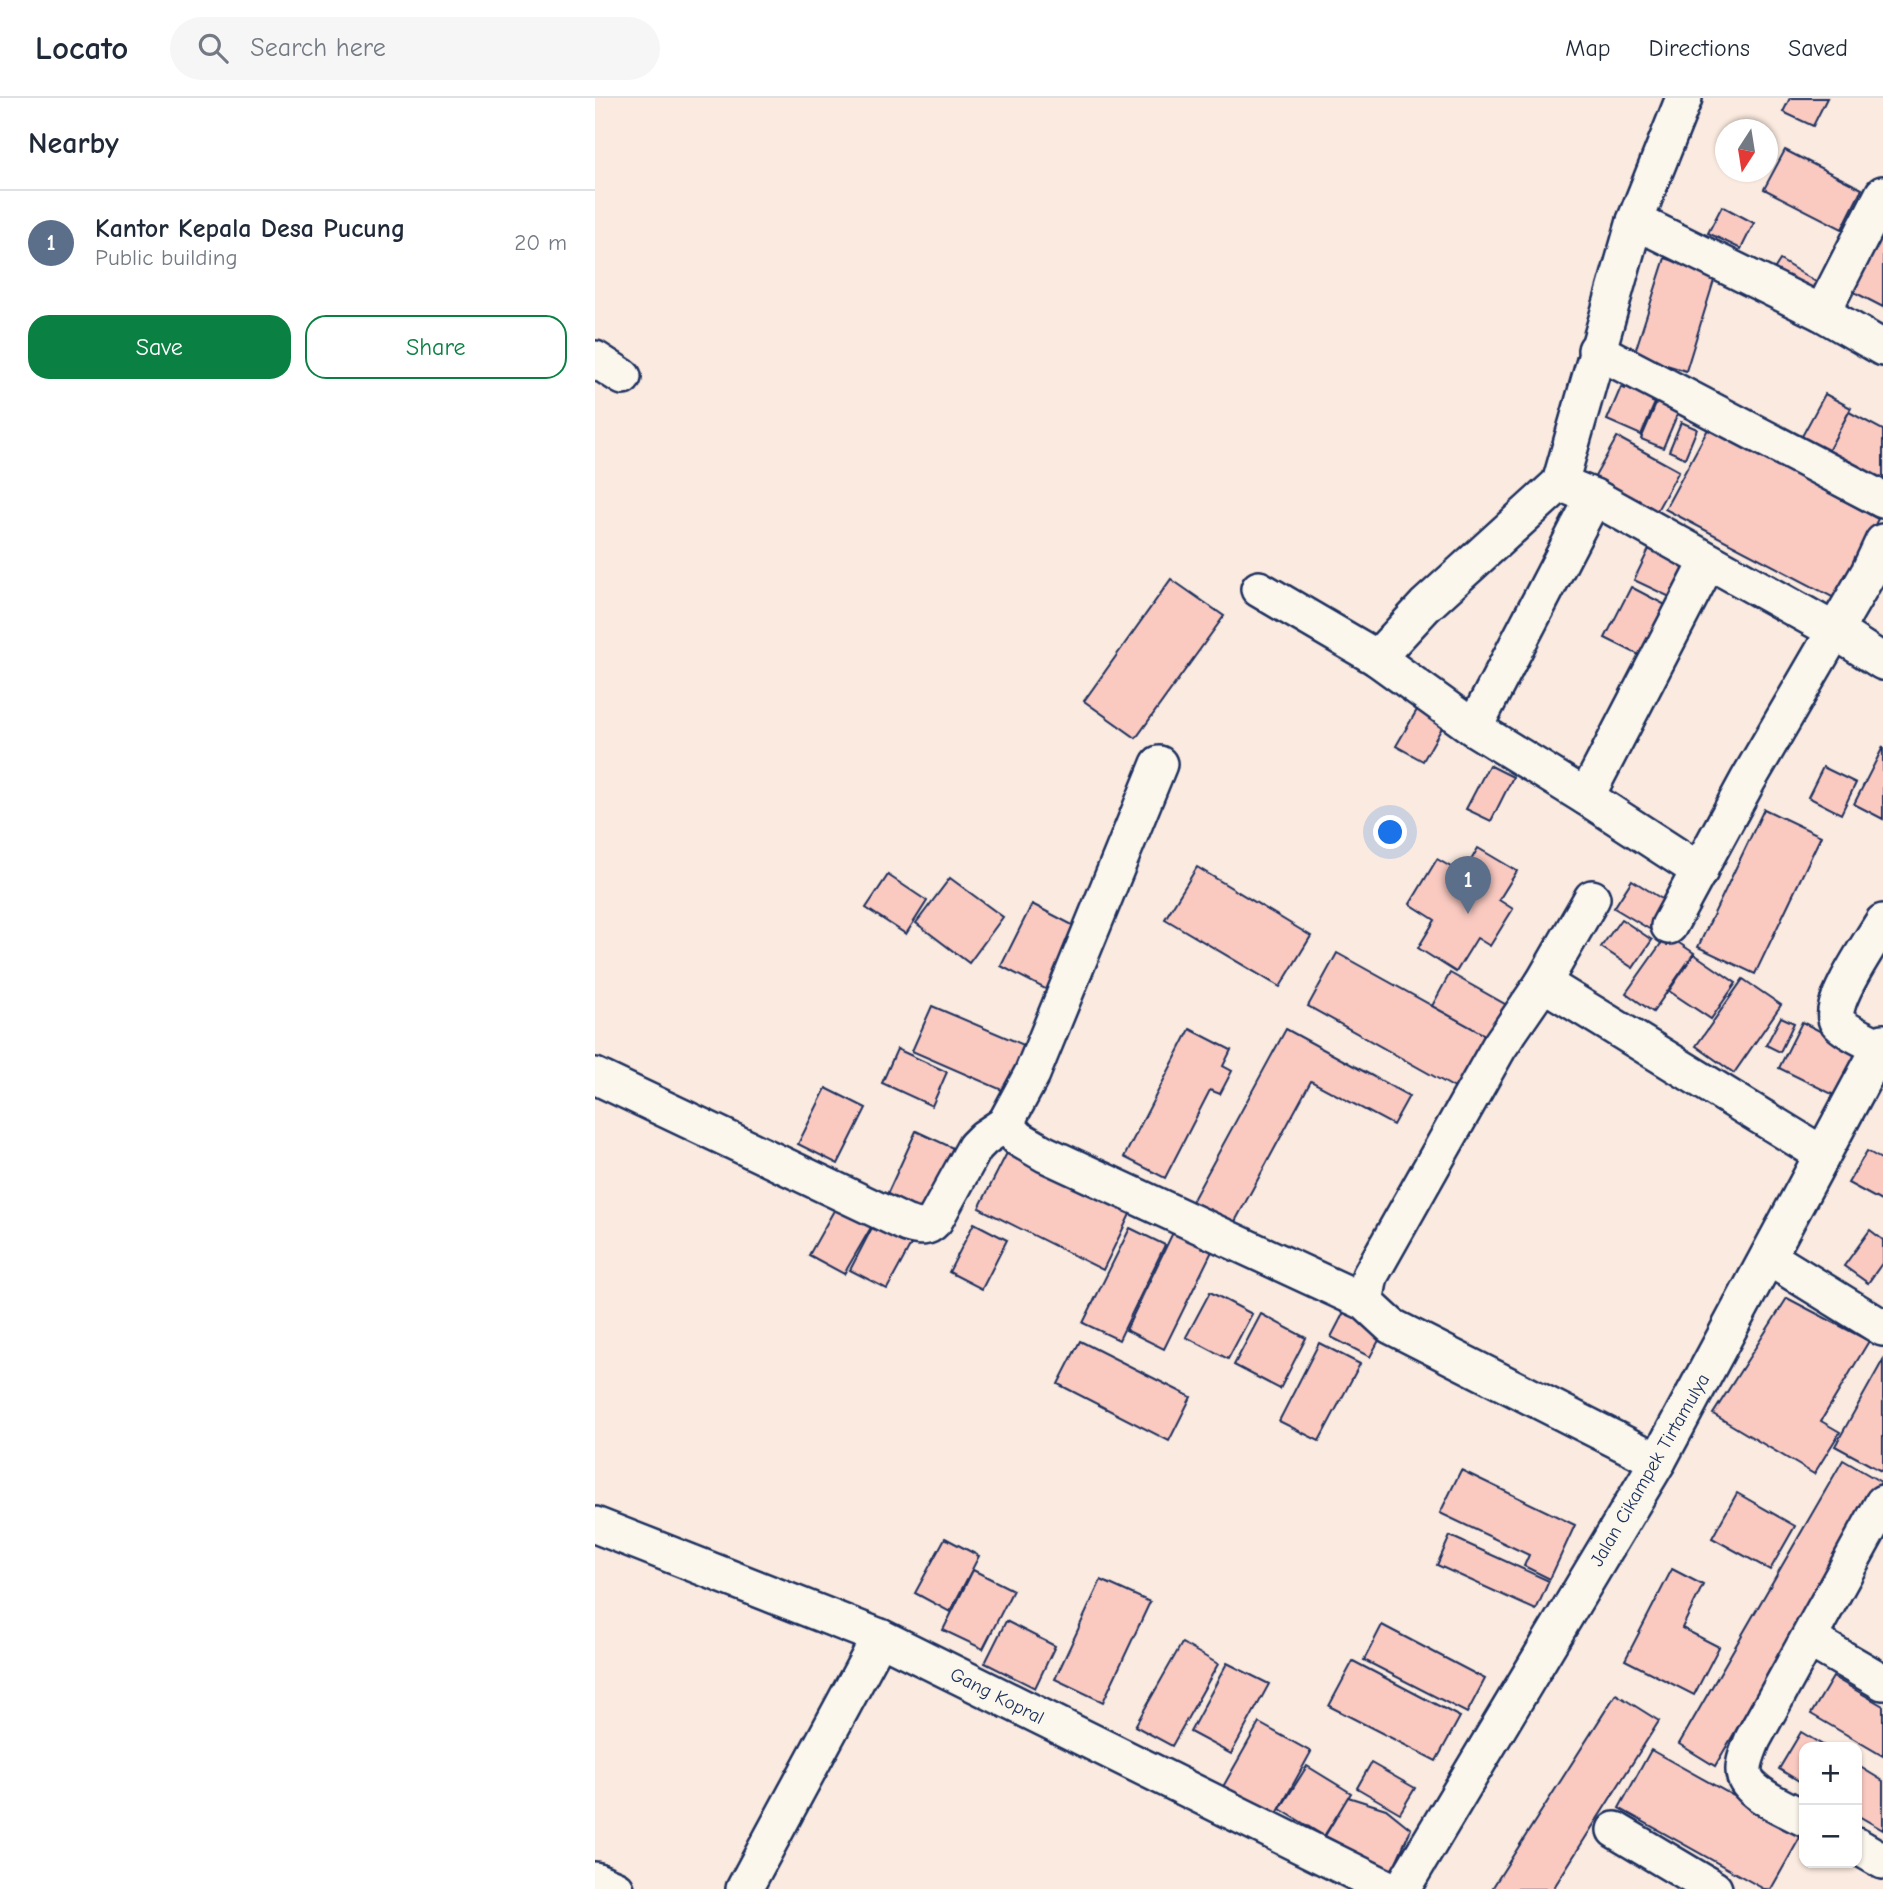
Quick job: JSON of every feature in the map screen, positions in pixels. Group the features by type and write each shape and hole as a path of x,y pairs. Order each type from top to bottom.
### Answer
{"street":[{"path":"1377,658 1425,607 1560,483 1635,221 1684,98"},
{"path":"1822,313 1883,194"},
{"path":"1635,221 1822,313 1883,348"},
{"path":"1596,351 1883,500"},
{"path":"1560,483 1594,497 1835,631 1883,662"},
{"path":"1474,727 1594,497"},
{"path":"1669,926 1748,780 1869,572 1883,542"},
{"path":"1586,797 1708,562"},
{"path":"1259,589 1377,658 1474,727 1700,871"},
{"path":"595,1076 907,1224 921,1228 929,1226 935,1220 975,1147 1005,1124 1032,1074 1159,764"},
{"path":"1365,1302 1370,1276 1499,1047 1543,983 1592,898"},
{"path":"1882,1045 1839,1024 1835,1015 1839,998 1883,922"},
{"path":"1543,983 1822,1154"},
{"name":"Jalan Cikampek Tirtamulya","path":"1402,1889 1658,1461 1882,1045"},
{"path":"1005,1124 1019,1139 1045,1154 1365,1302 1391,1326 1658,1461"},
{"path":"1768,1257 1883,1328"},
{"path":"1799,1815 1753,1788 1745,1777 1745,1760 1753,1739 1882,1508"},
{"name":"Gang Kopral","path":"595,1524 880,1637 1389,1889"},
{"path":"744,1889 880,1637"},
{"path":"1809,1639 1883,1682"},
{"path":"1615,1830 1714,1889"},
{"path":"1862,1849 1883,1861"},
{"path":"595,1880 616,1889"}],"building":[{"path":"1790,98 1827,98 1813,126 1783,112"},
{"path":"1785,150 1862,189 1842,229 1764,189 1768,182 1778,182 1778,163"},
{"path":"1722,206 1754,223 1741,249 1708,233"},
{"path":"1883,223 1883,307 1848,289"},
{"path":"1665,258 1716,274 1686,371 1634,355"},
{"path":"1780,260 1816,282 1804,301 1768,279"},
{"path":"1629,380 1656,392 1652,402 1655,403 1641,435 1607,420 1621,387 1625,389"},
{"path":"1825,394 1851,408 1828,452 1801,438"},
{"path":"1659,397 1681,406 1663,448 1641,439"},
{"path":"1849,412 1883,430 1883,484 1826,455"},
{"path":"1681,422 1697,429 1685,458 1669,451"},
{"path":"1708,429 1756,454 1759,447 1790,463 1787,470 1878,519 1836,599 1665,509"},
{"path":"1617,437 1679,471 1655,514 1593,480"},
{"path":"1649,549 1687,568 1672,598 1634,580"},
{"path":"1171,579 1224,616 1136,738 1084,701"},
{"path":"1631,587 1675,610 1649,660 1605,638"},
{"path":"1417,710 1443,726 1423,761 1396,746"},
{"path":"1883,747 1883,819 1854,804"},
{"path":"1489,765 1513,777 1491,821 1466,809"},
{"path":"1823,767 1856,783 1841,814 1808,797"},
{"path":"1764,809 1821,836 1755,974 1698,947"},
{"path":"1478,848 1517,871 1499,900 1513,909 1490,946 1477,938 1456,972 1418,948 1435,920 1410,904 1437,859 1463,874"},
{"path":"1197,867 1311,936 1280,987 1165,919"},
{"path":"888,875 927,901 906,934 866,908"},
{"path":"950,878 1003,917 969,963 916,923"},
{"path":"1632,880 1673,906 1656,933 1614,908"},
{"path":"1032,904 1084,931 1053,993 1001,966"},
{"path":"1621,919 1652,940 1633,968 1601,947"},
{"path":"1667,935 1694,953 1653,1012 1626,993"},
{"path":"1337,953 1492,1039 1462,1092 1308,1006"},
{"path":"1694,954 1736,983 1711,1019 1669,991"},
{"path":"1450,973 1510,1007 1492,1039 1432,1006"},
{"path":"1743,979 1781,1005 1734,1073 1696,1046"},
{"path":"932,1006 1031,1048 1011,1094 912,1051"},
{"path":"1781,1017 1794,1023 1780,1052 1766,1045"},
{"path":"1802,1022 1861,1052 1838,1097 1779,1068"},
{"path":"1190,1029 1231,1050 1223,1066 1232,1071 1220,1094 1210,1090 1165,1178 1124,1157"},
{"path":"1286,1029 1409,1096 1393,1125 1311,1081 1231,1229 1189,1207"},
{"path":"897,1049 947,1072 932,1106 882,1083"},
{"path":"826,1088 866,1108 838,1164 798,1144"},
{"path":"916,1131 953,1148 921,1217 884,1201"},
{"path":"1011,1145 1134,1206 1103,1270 979,1208"},
{"path":"1867,1151 1883,1160 1883,1202 1848,1183"},
{"path":"837,1205 873,1224 844,1274 809,1255"},
{"path":"1179,1220 1218,1239 1164,1349 1126,1330"},
{"path":"875,1222 913,1241 887,1289 850,1270"},
{"path":"974,1223 1007,1240 982,1289 949,1272"},
{"path":"1130,1228 1165,1245 1119,1340 1083,1323"},
{"path":"1870,1230 1883,1240 1883,1262 1868,1283 1844,1266"},
{"path":"1210,1292 1252,1314 1228,1359 1186,1337"},
{"path":"1787,1298 1869,1341 1821,1421 1840,1432 1814,1474 1713,1414"},
{"path":"1345,1310 1384,1331 1370,1357 1331,1337"},
{"path":"1261,1314 1306,1338 1280,1389 1234,1365"},
{"path":"1080,1341 1191,1397 1169,1441 1058,1384"},
{"path":"1319,1343 1360,1364 1319,1441 1279,1421"},
{"path":"1883,1360 1883,1472 1835,1446"},
{"path":"1843,1460 1881,1482 1715,1766 1679,1744"},
{"path":"1461,1470 1575,1525 1550,1579 1524,1566 1529,1555 1440,1513"},
{"path":"1737,1493 1795,1526 1770,1570 1712,1538"},
{"path":"1450,1536 1549,1581 1536,1610 1437,1565"},
{"path":"945,1538 979,1556 950,1612 915,1593"},
{"path":"1672,1569 1703,1585 1682,1628 1719,1647 1694,1695 1625,1660"},
{"path":"973,1570 1013,1590 983,1649 943,1630"},
{"path":"1101,1580 1150,1602 1103,1702 1055,1679"},
{"path":"1006,1621 1055,1646 1035,1688 985,1663"},
{"path":"1382,1625 1485,1679 1467,1713 1364,1660"},
{"path":"1182,1643 1218,1664 1172,1746 1135,1726"},
{"path":"1353,1661 1460,1717 1436,1761 1329,1706"},
{"path":"1227,1663 1269,1684 1231,1754 1190,1732"},
{"path":"1833,1677 1883,1706 1883,1756 1862,1742 1811,1714"},
{"path":"1616,1694 1659,1721 1553,1889 1496,1889 1493,1887"},
{"path":"1259,1723 1311,1752 1273,1821 1220,1792"},
{"path":"1801,1732 1818,1742 1799,1742 1799,1781 1779,1769"},
{"path":"1651,1750 1799,1832 1799,1839 1771,1889 1764,1889 1619,1808"},
{"path":"1371,1763 1415,1788 1400,1813 1357,1788"},
{"path":"1307,1766 1351,1793 1324,1836 1280,1809"},
{"path":"1862,1768 1883,1781 1883,1830 1862,1818"},
{"path":"1348,1797 1386,1809 1411,1829 1392,1871 1325,1836"}],"place":[{"name":"Kantor Kepala Desa Pucung","path":"1468,914"}]}
